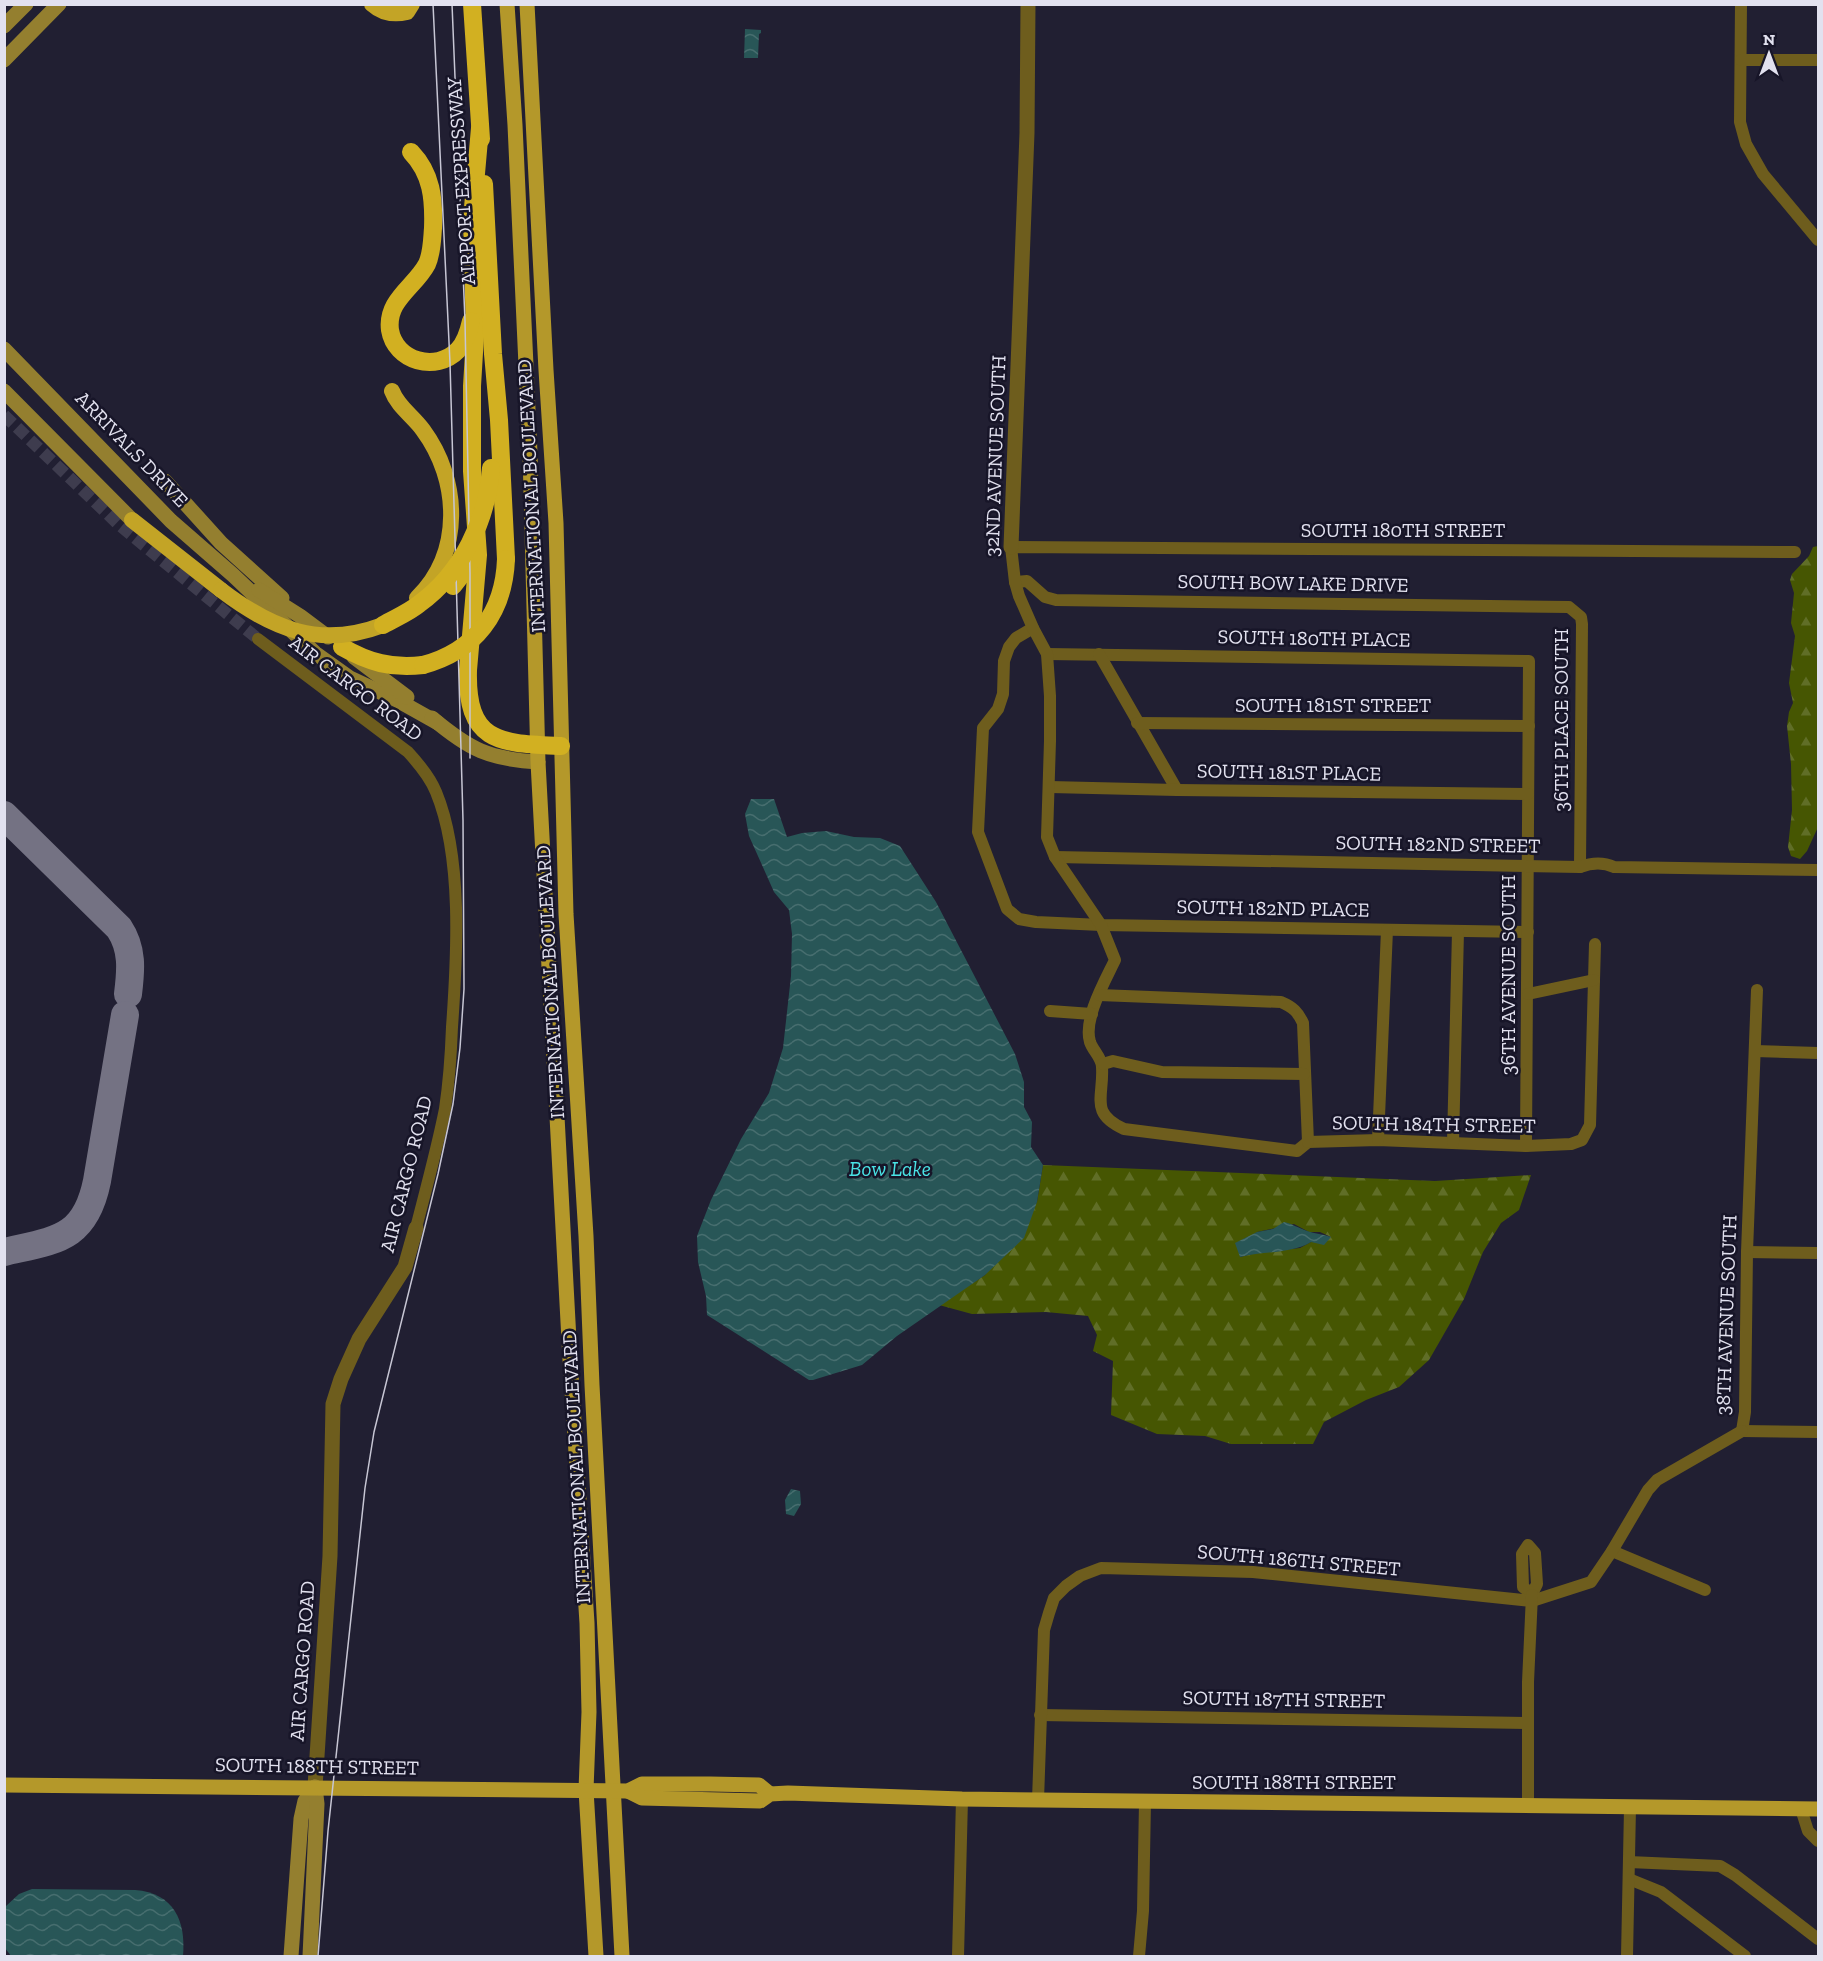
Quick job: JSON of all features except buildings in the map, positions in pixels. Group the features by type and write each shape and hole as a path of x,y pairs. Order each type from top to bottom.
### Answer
{"highway":[{"path":"372,4 385,12 397,13 407,12 412,4"},
{"name":"AIRPORT EXPRESSWAY","path":"472,4 487,222 493,354"},
{"path":"480,128 472,219 475,300 472,471 478,566 468,689 474,714 482,728 495,738 538,753 561,754"},
{"path":"411,152 426,172 432,191 432,240 426,264 394,305 390,321 392,337 402,352 416,360 434,362 444,359 461,347 470,325 475,300"},
{"path":"132,520 221,590 270,621 307,634 345,635 383,625 418,606 438,588 457,564 479,522 488,492 491,468 493,354"},
{"path":"342,647 358,656 382,664 403,667 423,664 455,652 479,632 489,620 502,591 506,560 499,420 493,354"},
{"path":"383,625 418,597 436,573 446,549 452,522 450,494 441,463 423,430 395,401 392,391"},
{"path":"453,586 473,559 477,544"}],"main road":[{"path":"4,26 26,4"},
{"path":"4,60 59,4"},
{"name":"INTERNATIONAL BOULEVARD","path":"507,4 530,453 538,753 570,1359 587,1623 589,1712 586,1790 596,1956"},
{"name":"INTERNATIONAL BOULEVARD","path":"527,4 556,523 566,914 586,1236 592,1385 621,1791 622,1956"},
{"path":"515,125 524,145 534,149"},
{"path":"518,196 526,153 534,149"},
{"name":"ARRIVALS DRIVE","path":"4,349 164,513 233,574 291,632 333,668 438,723"},
{"path":"4,391 132,520"},
{"path":"165,481 221,543 300,616"},
{"name":"ARRIVALS DRIVE","path":"233,574 300,616 471,747 490,756 508,760 538,753"},
{"name":"SOUTH 188TH STREET","path":"4,1785 621,1791 642,1784 710,1784 759,1785 770,1794 962,1799 1818,1809"},
{"path":"291,1956 301,1819 305,1801 315,1787"},
{"path":"310,1956 317,1804 315,1787"}],"street":[{"name":"32ND AVENUE SOUTH","path":"1028,4 1027,133 1011,547 1015,582 1033,628 1047,654 1050,696 1050,787 1047,837 1055,857 1101,925 1115,960 1089,1022 1090,1042 1103,1064"},
{"path":"1741,4 1740,122 1746,144 1763,174 1818,240"},
{"path":"1741,60 1818,60"},
{"name":"SOUTH 180TH STREET","path":"1011,547 1795,552"},
{"name":"SOUTH BOW LAKE DRIVE","path":"1015,582 1027,581 1045,597 1056,600 1560,606 1569,607 1575,611"},
{"name":"36TH PLACE SOUTH","path":"1575,611 1581,617 1582,624 1580,867"},
{"name":"SOUTH 182ND PLACE","path":"1033,628 1008,647 1004,660 1003,694 998,709 984,728 978,832 1007,909 1019,918 1036,922 1101,925 1528,933"},
{"name":"AIR CARGO ROAD","path":"258,639 408,752 435,790 446,822 452,850 456,934 455,991 451,1053 442,1119 405,1267 359,1339 341,1379 333,1404 330,1556 315,1787"},
{"name":"SOUTH 180TH PLACE","path":"1047,654 1529,661"},
{"path":"1099,654 1177,790"},
{"name":"36TH AVENUE SOUTH","path":"1526,1146 1529,661"},
{"name":"SOUTH 181ST STREET","path":"1137,723 1529,726"},
{"name":"SOUTH 181ST PLACE","path":"1050,787 1528,794"},
{"name":"SOUTH 182ND STREET","path":"1055,857 1528,864 1580,867 1589,871 1606,872 1614,867 1818,870"},
{"path":"1378,1140 1387,930"},
{"path":"1453,1143 1458,931"},
{"path":"1528,994 1594,980 1595,944"},
{"name":"SOUTH 184TH STREET","path":"1103,1064 1100,1105 1102,1114 1110,1123 1124,1129 1297,1152 1308,1142 1378,1140 1526,1146 1571,1144 1582,1140 1590,1125 1594,980"},
{"name":"38TH AVENUE SOUTH","path":"1532,1597 1591,1582 1648,1490 1657,1480 1742,1431 1745,1412 1747,1252 1757,990"},
{"path":"1099,995 1281,1002 1290,1006 1298,1012 1303,1023 1308,1142"},
{"path":"1050,1011 1092,1014"},
{"path":"1755,1051 1818,1053"},
{"path":"1103,1064 1113,1062 1162,1072 1304,1074"},
{"path":"1747,1252 1818,1254"},
{"path":"1742,1431 1818,1432"},
{"path":"1612,1551 1705,1590"},
{"name":"SOUTH 186TH STREET","path":"1040,1715 1044,1630 1054,1598 1080,1576 1101,1568 1252,1572 1532,1597"},
{"path":"1528,1806 1532,1597"},
{"path":"1038,1800 1040,1715"},
{"name":"SOUTH 187TH STREET","path":"1040,1715 1528,1723"},
{"path":"958,1956 962,1799"},
{"path":"1139,1956 1143,1911 1145,1802"},
{"path":"1627,1956 1630,1808"},
{"path":"1801,1809 1808,1831 1818,1841"},
{"path":"1629,1862 1720,1866 1818,1939"},
{"path":"1629,1879 1661,1892 1745,1956"}],"green space":[{"path":"1818,546 1818,827 1807,851 1800,859 1791,856 1788,847 1792,810 1787,726 1793,703 1789,683 1795,636 1791,623 1794,593 1790,580 1792,574 1809,556 1813,547"},
{"path":"1043,1165 1435,1181 1531,1175 1519,1210 1501,1223 1483,1252 1464,1299 1429,1360 1399,1387 1366,1400 1324,1422 1313,1444 1231,1444 1205,1436 1157,1434 1111,1415 1113,1361 1093,1351 1097,1335 1088,1316 1046,1312 972,1314 939,1305 985,1275 1037,1202","holes":["1294,1224 1309,1232 1320,1232 1331,1237 1311,1242 1300,1248 1240,1257 1257,1232"]}],"water":[{"path":"745,29 761,30 758,58 744,58"},
{"name":"Bow Lake","path":"751,799 774,799 787,837 826,831 854,837 880,838 900,846 936,902 1015,1054 1024,1082 1024,1107 1032,1122 1031,1147 1043,1165 1037,1202 1024,1238 985,1275 897,1336 862,1365 813,1380 809,1380 707,1315 706,1296 698,1262 697,1236 711,1200 741,1139 769,1093 783,1048 791,976 792,934 789,910 774,892 749,836 745,814"},
{"path":"1284,1222 1331,1237 1324,1245 1311,1242 1295,1249 1240,1257 1235,1243 1257,1232 1273,1229"},
{"path":"791,1489 800,1491 801,1504 794,1516 786,1514 785,1500"},
{"path":"32,1889 148,1892 168,1903 175,1911 182,1931 183,1956 11,1956 5,1948 5,1907 19,1894"}],"taxiway":[{"path":"4,815 119,928 129,952 128,994"},
{"path":"4,1252 53,1240 66,1234 85,1215 97,1181 125,1015"}],"tunnel":[{"path":"4,415 118,524 258,639"}],"tram line":[{"path":"318,1956 328,1831 365,1488 374,1432 438,1174 453,1104 464,989 463,820 450,363 433,4"},
{"path":"452,4 465,321 470,573 470,758"}]}
